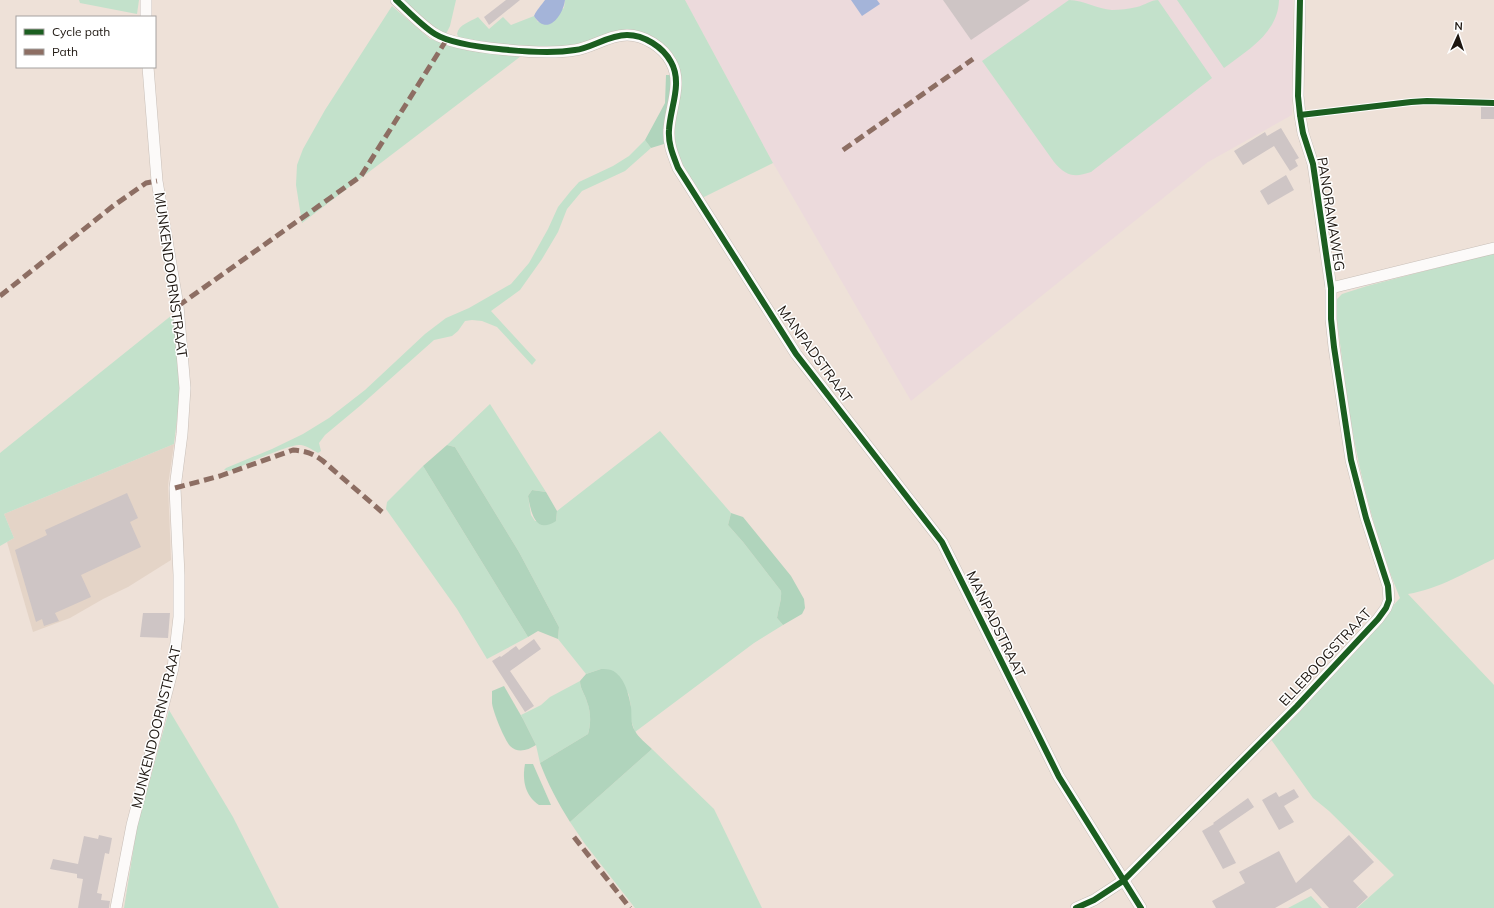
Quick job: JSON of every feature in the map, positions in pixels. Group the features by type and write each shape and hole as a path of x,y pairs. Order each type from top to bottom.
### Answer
{"street":[{"path":"146,0 146,16"},
{"name":"MANPADSTRAAT","path":"396,0 435,34 447,39 470,44 522,51 566,52 581,50 615,36 626,35 638,36 646,39 661,49 668,57 673,64 676,76 675,94 669,131 670,148 678,168 796,354 942,542 1059,777 1141,908"},
{"name":"PANORAMAWEG","path":"1300,0 1298,96 1304,133 1313,164 1330,288"},
{"name":"MUNKENDOORNSTRAAT","path":"116,908 132,825 173,668 179,617 179,574 175,488 182,434 185,388 178,306 158,181 148,68"},
{"path":"1330,288 1494,248"},
{"name":"ELLEBOOGSTRAAT","path":"1076,908 1094,900 1123,881 1297,706 1378,619 1386,608 1389,600 1385,576 1366,518 1351,460 1334,347 1330,288"}],"shaded area":[{"path":"685,0 1293,0 1292,115 1208,162 911,401 773,163"},
{"path":"174,444 168,485 171,560 128,587 103,599 70,618 33,632 7,542 14,538 4,514"}],"green space":[{"path":"79,0 139,0 137,14 80,3"},
{"path":"401,0 456,0 450,26 446,34 438,31"},
{"path":"565,0 685,0 773,163 702,198 677,156 672,133 679,72 642,33 581,45 549,49 485,43 459,38 457,34 462,26 478,17 489,29 503,17 511,25 534,16 538,22 564,8"},
{"path":"1069,0 1080,1 1112,10 1134,8 1158,0 1212,78 1091,172 1080,175 1066,173 1058,167 982,61"},
{"path":"1177,0 1279,0 1277,12 1273,22 1260,40 1224,68"},
{"path":"392,6 430,39 456,46 521,56 302,223 296,185 297,165 303,149 325,110"},
{"path":"666,75 671,75 672,80 664,144 651,148 645,140 665,103"},
{"path":"645,140 651,148 625,171 582,191 567,209 558,232 542,259 520,290 491,311 536,360 532,365 497,327 482,321 465,321 458,331 452,336 434,340 325,435 319,443 321,451 318,453 301,445 295,446 277,451 230,471 224,470 303,434 329,418 365,390 425,334 446,318 469,308 511,284 529,263 548,229 558,207 579,182 613,166 629,156"},
{"path":"1494,253 1494,559 1441,584 1419,592 1408,594 1494,685 1494,908 1357,908 1394,875 1329,811 1313,798 1270,738 1289,720 1400,598 1376,532 1359,464 1346,388 1336,313 1336,300 1342,294 1367,286"},
{"path":"172,315 177,349 180,395 174,444 4,514 14,538 0,546 0,453"},
{"path":"490,404 546,492 532,490 528,496 531,515 535,521 556,521 557,511 660,431 731,513 728,525 781,591 777,618 783,625 754,643 635,732 631,720 629,695 618,675 601,669 586,674 558,639 559,627 519,552 455,447 447,445"},
{"path":"447,445 455,447 519,552 559,627 558,639 538,631 528,637 423,466"},
{"path":"423,466 528,637 487,659 457,609 386,509 387,502"},
{"path":"532,490 546,492 557,511 556,521 549,525 543,525 535,520 528,496"},
{"path":"731,513 743,517 791,576 804,599 805,608 802,614 783,625 777,618 781,591 728,525"},
{"path":"601,669 616,672 623,680 629,696 633,728 638,736 652,749 570,822 561,808 540,763 588,734 590,714 580,681 586,674"},
{"path":"580,681 590,714 588,734 540,763 536,745 521,715 541,705 550,697"},
{"path":"504,686 536,745 530,748 520,751 510,746 499,725 492,703 492,691"},
{"path":"169,710 233,817 279,908 124,908 137,827"},
{"path":"652,749 714,809 762,908 635,908 585,844 570,822"},
{"path":"525,764 533,764 551,805 539,805 530,797 524,782"},
{"path":"1311,896 1322,908 1288,908"}],"water":[{"path":"545,0 565,0 564,6 558,18 554,22 544,25 534,16"},
{"path":"851,0 877,0 880,4 862,16"}],"building":[{"path":"506,0 520,0 489,25 484,17"},
{"path":"943,0 1030,0 971,40"},
{"path":"1481,107 1494,107 1494,119 1481,119"},
{"path":"1281,128 1299,158 1295,160 1298,166 1290,171 1274,146 1243,165 1234,151 1265,132 1267,136"},
{"path":"1286,175 1294,190 1268,205 1260,191"},
{"path":"127,493 138,518 130,522 141,547 81,575 91,597 55,613 59,621 44,626 42,619 36,622 15,550 47,535 45,530"},
{"path":"143,613 170,613 168,638 140,637"},
{"path":"534,639 541,649 510,671 534,706 525,712 492,661 500,656 501,657 516,646 519,650"},
{"path":"1294,789 1299,797 1284,806 1294,822 1279,830 1262,800 1276,792 1279,797"},
{"path":"1248,798 1254,807 1219,831 1236,863 1223,869 1202,831 1214,824 1213,823"},
{"path":"99,835 112,838 109,854 105,853 97,893 102,894 101,900 110,901 109,908 78,908 83,879 77,878 77,874 50,869 53,859 78,864 84,836 98,839"},
{"path":"1349,835 1374,862 1353,881 1368,897 1356,908 1329,908 1311,888 1275,908 1216,908 1212,901 1245,883 1239,872 1279,851 1296,883"}],"marked path":[{"path":"178,306 361,176 447,39"},
{"path":"843,150 973,59"},
{"path":"0,296 113,206 146,183 157,181"},
{"path":"175,488 220,476 293,450 297,450 309,453 319,458 382,512"},
{"path":"574,837 630,908"}],"cycle path":[{"path":"396,0 430,31 447,39 463,44 503,50 544,52 581,49 613,37 627,35 640,37 652,43 663,51 668,57 676,78 669,140 678,168 796,354 942,542 1059,777 1141,908"},
{"path":"1076,908 1094,900 1123,881 1297,706 1378,619 1386,608 1389,600 1388,586 1366,518 1351,460 1334,347 1331,319 1331,288 1313,164 1303,133 1298,96 1300,0"},
{"path":"1300,115 1427,101 1494,103"}]}
